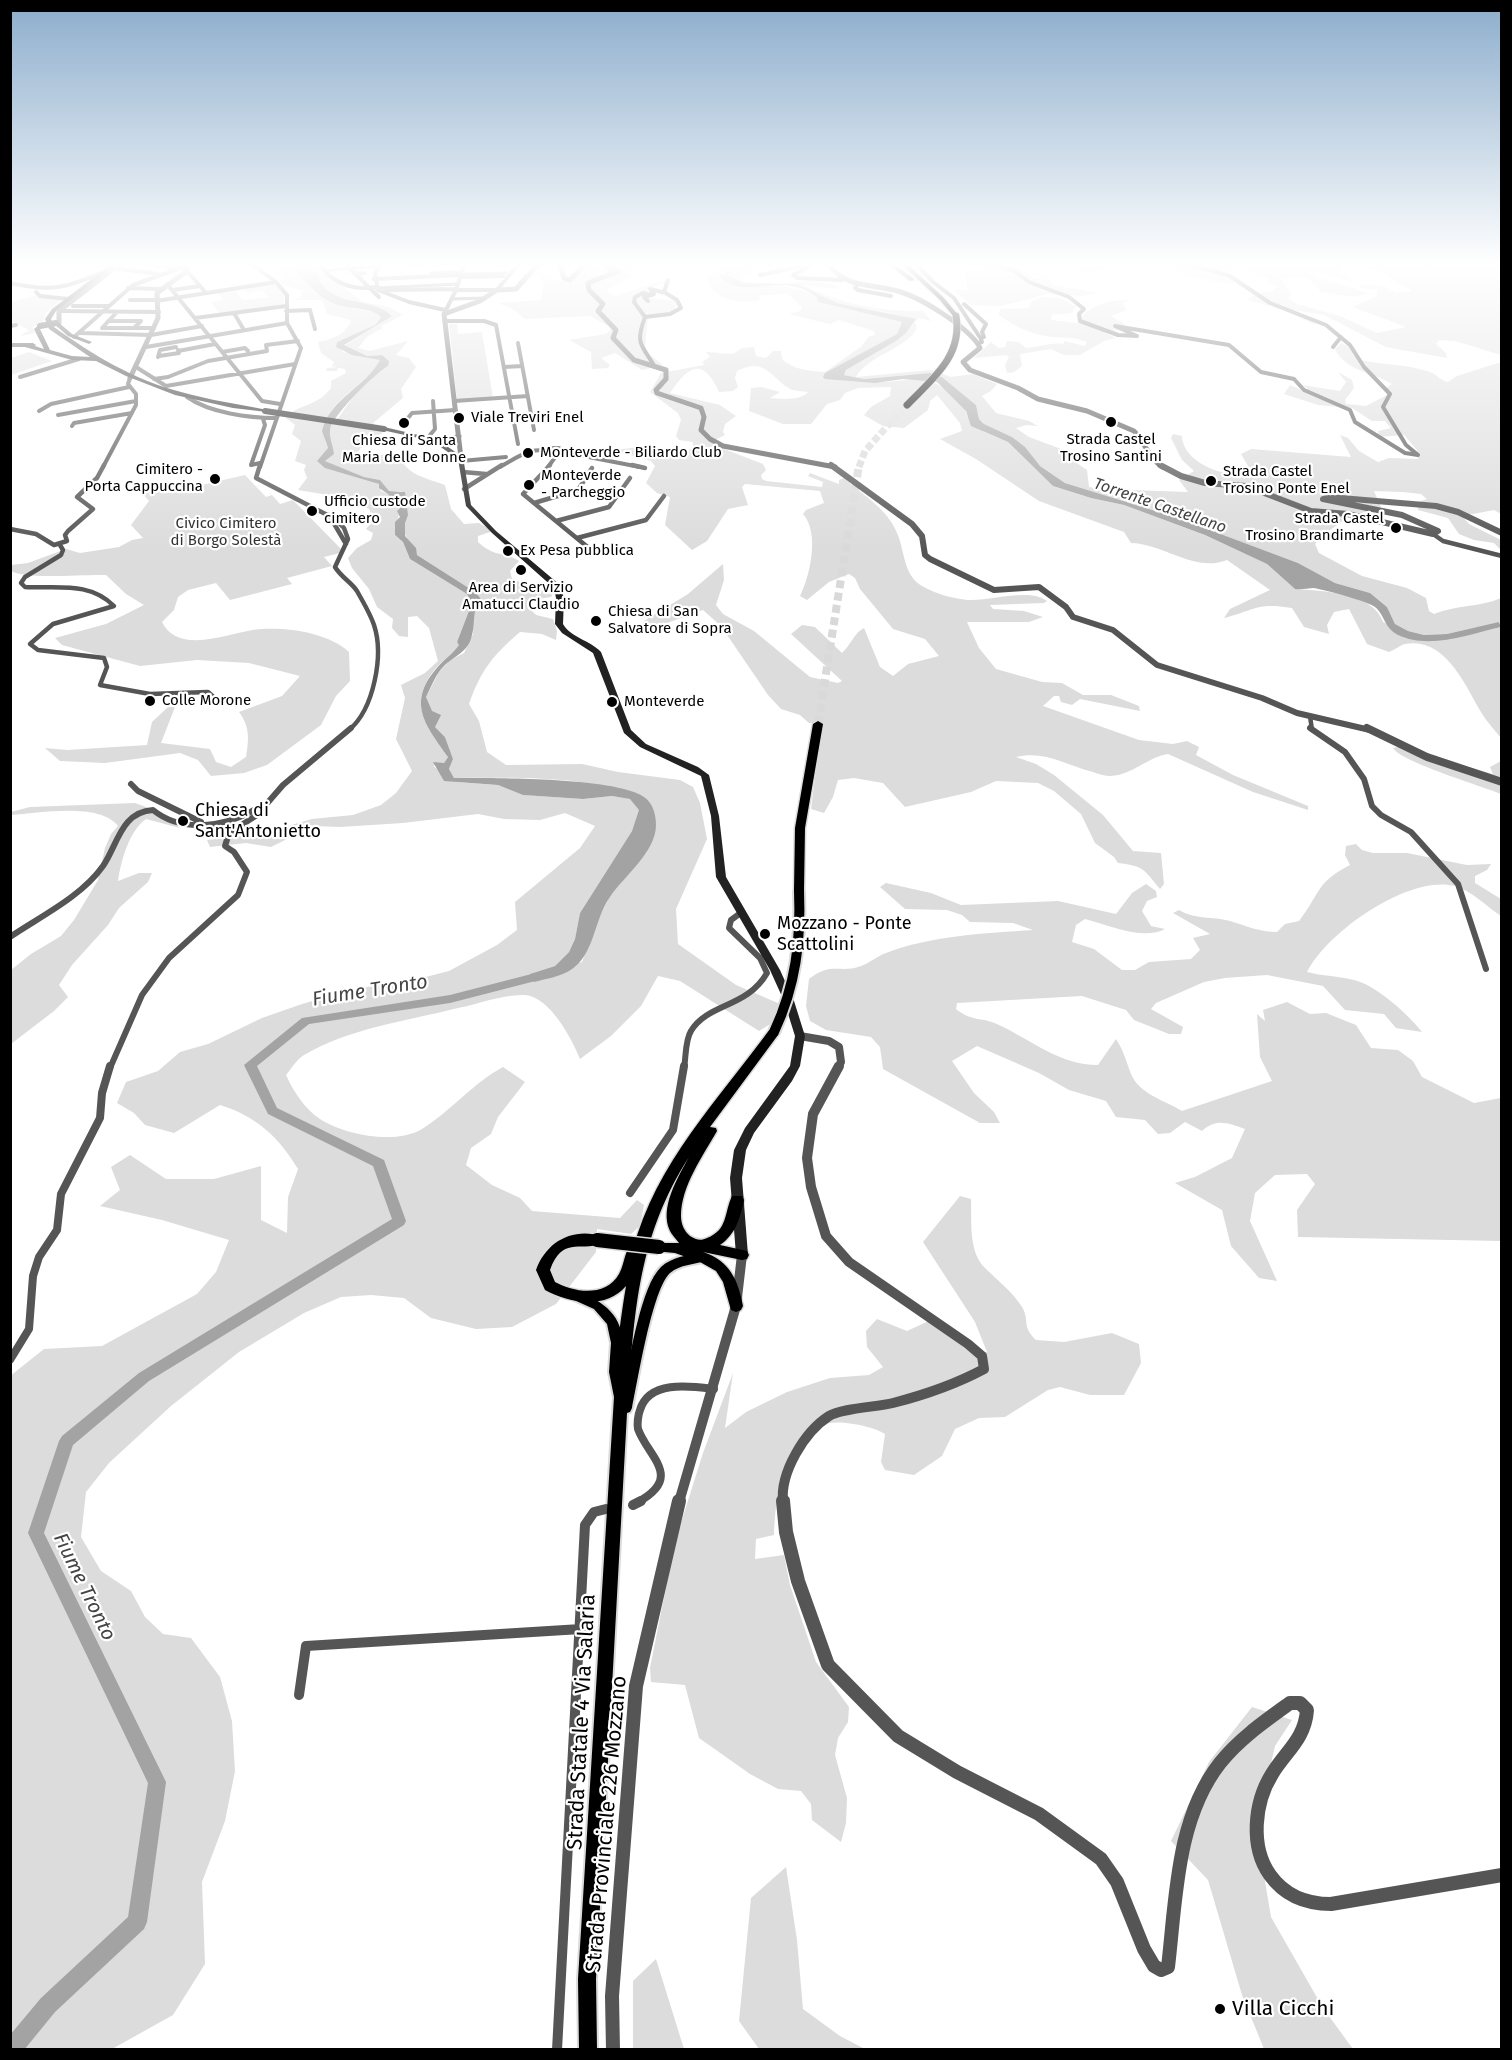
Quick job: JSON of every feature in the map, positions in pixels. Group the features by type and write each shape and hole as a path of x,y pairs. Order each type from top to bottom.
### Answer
{"highway":[{"path":"904,407 948,358"},
{"path":"741,1255 730,1258 700,1252 659,1247 597,1240 567,1241 550,1253 545,1262 545,1279 550,1286 575,1296 601,1295 619,1284 628,1266 636,1241 677,1167 774,1032 791,994 798,965 802,810 818,724"},
{"path":"736,1306 734,1288 727,1273 677,1234 673,1227 674,1207 687,1173 728,1106 739,1082"},
{"path":"700,1252 730,1227 737,1200"},
{"path":"621,1397 633,1283 651,1215"}],"main road":[{"path":"76,358 96,359 130,377 187,397 432,437 461,459 464,489 468,505 474,513 559,589 562,600 559,625 568,634 586,643 597,652 627,731 640,744 705,775 715,816 721,877 780,981 798,1023 800,1036 795,1066 749,1131 740,1150 736,1168 741,1255"},
{"path":"619,1431 644,1328 662,1274 672,1265 700,1252"},
{"name":"Strada Statale 4 Via Salaria","path":"575,1296 598,1306 613,1322 617,1343 615,1372 621,1397 587,1979 588,2049"}],"street":[{"path":"129,387 130,377 140,358"},
{"path":"154,379 168,377 208,361 225,358"},
{"path":"226,358 262,401 280,404"},
{"path":"10,937 55,909 101,868 134,814 146,809 153,810 158,816 174,824 241,818 273,795 356,723 372,688 378,648 374,625 356,588 339,574 335,567 346,544 347,534 343,525 329,515 265,486 256,478 298,358"},
{"path":"449,358 461,459 506,457"},
{"path":"502,358 518,444"},
{"path":"521,358 534,430"},
{"path":"634,358 642,364 656,367"},
{"path":"649,358 656,367 667,374 663,384 656,390 657,393 700,408 704,417 700,430 704,436 726,447 806,459 841,470 862,490 895,509 916,529 924,540 925,555 940,565 994,590 1039,587 1054,597 1073,617 1113,630 1157,665 1262,698 1310,716 1362,726 1427,757 1502,782"},
{"path":"968,358 963,362 970,370 1018,388 1038,399 1087,411 1134,430 1150,456 1172,472 1205,483 1258,489 1311,511 1348,514 1432,534 1443,541 1502,555"},
{"path":"1245,358 1261,372 1294,379 1304,390 1350,410 1355,422 1371,429 1404,455 1418,455 1401,439 1383,407 1390,394 1359,358"},
{"path":"20,377 79,359"},
{"path":"114,370 136,367 166,386 296,364"},
{"path":"504,367 522,366"},
{"path":"130,377 146,374"},
{"path":"161,384 168,377"},
{"path":"10,529 35,534 53,546 67,541 65,535 69,528 87,520 93,509 77,497 97,478 132,413 136,394 129,387"},
{"path":"39,411 51,404 129,387"},
{"path":"454,401 528,396"},
{"path":"187,397 198,404 263,419 276,418"},
{"path":"58,415 136,401"},
{"path":"434,401 435,429 432,437 448,440 459,436"},
{"path":"408,418 412,413 455,410"},
{"path":"72,426 74,423 132,413"},
{"path":"260,463 251,465 265,425 263,419"},
{"path":"464,489 529,451 559,448 573,454 645,468"},
{"path":"542,450 556,456 546,471 523,494 590,549"},
{"path":"534,503 578,490 592,468"},
{"path":"463,476 492,473"},
{"path":"463,476 481,479"},
{"path":"556,521 609,507 630,478"},
{"path":"578,538 646,520 664,496"},
{"path":"1432,534 1438,531 1430,525 1380,510 1328,502 1323,499 1329,497 1436,506 1458,512 1502,533"},
{"path":"329,515 346,544"},
{"path":"340,535 347,534"},
{"path":"60,545 63,550 61,555 25,577 21,583 25,587 34,588 82,587 109,600 114,606 53,624 30,644 38,650 104,658 107,666 100,686 150,694 201,691 208,692 219,702"},
{"path":"1310,716 1310,729 1325,736 1345,752 1364,779 1372,806 1381,815 1411,832 1458,884 1486,969"},
{"path":"131,784 138,791 203,823"},
{"path":"10,1360 29,1329 33,1275 39,1257 57,1230 61,1194 100,1119 102,1093 111,1063 126,1028 142,995 157,972 238,895 247,872 234,852 225,846 229,833 258,815 273,795"},
{"path":"630,1193 673,1130 690,1032 707,1015 739,1001 759,987 767,973 760,958 729,928 732,920 742,912"},
{"path":"800,1036 829,1041 839,1047 841,1062 813,1114 807,1158 811,1187 826,1236 849,1262 968,1344 982,1356 984,1370 963,1380 893,1403 830,1415 802,1444 788,1470 782,1493 786,1532 798,1581 828,1665 898,1736 957,1772 1039,1814 1101,1859 1117,1882 1149,1958 1154,1966 1161,1970 1168,1967 1182,1853 1205,1786 1243,1741 1290,1703 1300,1703 1307,1710 1307,1729 1276,1767 1261,1794 1255,1820 1259,1849 1270,1876 1293,1898 1322,1905 1342,1903 1502,1875"},
{"name":"Strada Provinciale 226 Mozzano","path":"613,2049 612,1996 636,1686 674,1518 714,1389 736,1306 741,1255"},
{"path":"633,1505 645,1500 654,1491 660,1480 661,1468 658,1458 638,1428 640,1405 648,1395 677,1386 714,1389"},
{"path":"557,2049 585,1525 594,1512 606,1509"},
{"path":"298,1695 306,1646 581,1629"}],"green space":[{"path":"11,358 45,358 52,361 11,375"},
{"path":"328,358 381,360 373,371 332,410 326,421 324,433 328,448 318,461 379,484 381,491 388,494 400,508 395,535 403,542 410,559 467,594 472,603 457,642 460,645 436,668 422,693 421,704 427,725 448,757 444,763 433,766 456,782 498,785 523,795 583,799 612,796 631,799 640,810 632,831 580,913 575,939 569,952 555,966 530,974 582,962 609,898 648,847 643,797 621,790 574,781 454,778 449,769 453,759 445,737 435,727 426,697 439,672 450,660 464,653 473,634 475,592 417,555 405,534 407,503 402,491 389,491 380,480 364,477 325,461 331,447 329,433 332,424 362,387 388,366 384,358 409,358 416,367 401,389 403,398 373,423 383,434 368,440 351,462 399,453 411,471 445,485 451,509 464,524 479,523 493,531 478,536 478,542 489,550 519,561 510,571 512,579 545,592 554,592 551,597 532,600 528,607 536,615 553,619 557,631 556,640 542,634 520,632 489,664 474,692 469,704 479,721 487,752 506,765 582,764 618,772 680,780 693,787 700,803 707,839 676,909 678,944 736,985 780,1004 772,1023 759,1031 680,981 658,976 641,1006 611,1036 580,1059 566,1030 543,1003 525,995 508,996 379,1026 340,1038 304,1055 286,1075 300,1099 320,1119 343,1130 384,1137 411,1134 422,1129 503,1067 525,1082 498,1117 491,1134 471,1148 466,1165 492,1185 520,1198 532,1211 620,1218 637,1200 644,1205 640,1226 631,1234 597,1229 596,1252 556,1304 512,1327 476,1329 431,1318 404,1298 371,1295 341,1297 304,1313 239,1352 171,1406 109,1463 86,1492 81,1537 101,1571 131,1591 145,1617 163,1634 191,1638 220,1677 232,1721 235,1771 225,1821 202,1882 205,1964 173,2015 112,2049 11,2049 10,1376 44,1349 102,1346 197,1294 216,1272 229,1240 162,1220 100,1206 120,1190 111,1167 130,1155 166,1179 214,1179 261,1166 261,1220 287,1233 288,1197 298,1169 283,1147 265,1129 245,1115 220,1105 174,1133 145,1125 134,1113 117,1103 126,1082 158,1071 180,1052 208,1044 262,1018 359,988 410,981 449,971 497,945 517,930 515,902 580,848 595,826 565,813 540,820 504,819 478,814 403,823 340,827 313,826 271,847 246,843 210,847 207,840 260,834 312,819 353,815 381,805 396,793 412,771 396,739 405,698 401,685 425,673 438,661 429,628 417,616 408,617 408,637 399,636 392,628 393,619 377,607 369,589 352,568 348,558 357,548 371,540 373,533 366,529 374,520 369,509 346,498 298,490 307,478 304,470 306,465 295,461 301,441 292,434 295,425 286,418 296,410 319,399 331,388 331,381 346,373 345,369 338,368 337,371 326,371 327,368 337,367 332,366 334,362"},
{"path":"453,358 486,358 493,398 457,401"},
{"path":"591,358 601,358 610,365 608,368 592,369"},
{"path":"623,358 654,358 663,365 642,370"},
{"path":"708,358 782,358 797,368 825,372 845,358 856,358 835,379 884,382 915,379 933,383 954,397 964,408 967,416 984,432 1008,442 1053,486 1124,505 1205,535 1267,564 1295,589 1332,592 1358,599 1369,604 1383,622 1428,640 1448,639 1501,627 1501,738 1483,715 1452,665 1432,647 1405,644 1389,652 1367,644 1349,609 1334,612 1327,625 1329,634 1304,627 1292,608 1280,606 1263,606 1224,618 1230,609 1270,590 1227,560 1215,563 1191,561 1155,548 1131,543 1124,532 1039,501 976,459 940,439 962,431 960,423 937,395 930,401 928,410 904,428 883,426 864,415 871,407 890,396 891,387 858,388 845,393 840,400 827,404 811,424 783,424 749,411 751,388 761,387 780,392 770,398 796,398 808,392 790,389 766,370 754,366 737,371 735,378 738,387 733,391 719,392 707,373 701,369 695,369 683,376 670,393 720,405 736,416 725,424 723,432 725,435 717,439 719,447 763,464 766,470 761,475 766,481 822,487 823,482 808,476 810,473 839,484 839,480 844,478 890,519 899,538 908,569 919,584 937,593 966,600 1031,595 1047,601 990,605 993,609 1024,611 1043,617 1029,622 967,622 979,648 996,669 1042,682 1062,683 1083,695 1111,695 1139,706 1140,711 1080,699 1072,705 1061,702 1059,696 1054,696 1043,706 1139,740 1173,744 1187,741 1199,747 1196,755 1233,775 1308,806 1308,810 1253,792 1168,754 1126,773 1111,776 1036,755 1016,757 1036,764 1054,775 1103,815 1133,851 1161,853 1164,884 1160,889 1143,870 1118,863 1114,857 1095,843 1081,814 1054,791 1038,783 996,781 971,792 905,807 883,783 854,778 838,780 833,797 824,813 811,809 822,724 809,723 800,715 781,709 768,695 721,626 703,610 656,627 643,627 644,621 688,594 723,564 724,580 716,605 723,614 754,631 810,677 838,683 842,681 791,634 802,625 815,627 842,653 864,628 880,667 893,676 908,664 939,656 925,639 893,629 860,589 855,578 849,574 829,582 807,600 800,596 812,555 811,532 803,514 806,510 824,503 820,491 745,484 742,487 748,505 728,509 707,541 692,550 665,525 670,497 657,493 646,483 655,466 651,461 614,450 640,447 688,451 693,446 693,442 679,440 676,436 681,420 678,413 650,392 661,373 704,365 702,362"},
{"path":"866,358 878,358 861,370 856,377 931,370 951,377 973,374 997,384 982,396 996,413 1029,421 1038,426 1026,425 1016,428 1029,437 1072,453 1071,459 1087,470 1089,487 1188,492 1179,480 1194,471 1182,460 1171,438 1173,434 1182,436 1187,451 1199,462 1215,470 1231,473 1249,468 1241,454 1251,449 1351,457 1340,435 1348,438 1359,451 1378,462 1389,458 1418,459 1417,450 1404,435 1379,437 1378,431 1391,428 1385,421 1372,421 1352,408 1318,405 1284,394 1290,385 1306,392 1307,388 1302,385 1340,391 1346,382 1338,372 1352,380 1354,388 1345,400 1346,404 1366,406 1387,395 1385,389 1392,384 1352,367 1342,358 1358,358 1419,369 1448,382 1457,376 1501,362 1501,514 1494,510 1462,516 1469,524 1501,540 1501,550 1494,543 1474,540 1459,534 1448,518 1418,510 1418,502 1427,499 1421,494 1374,491 1381,507 1346,519 1315,544 1319,553 1362,576 1407,588 1426,598 1429,611 1434,614 1501,598 1501,622 1447,634 1424,635 1408,631 1395,624 1387,607 1370,593 1335,583 1298,563 1178,518 1065,483 1040,466 1012,437 984,424 979,419 976,405 942,377 930,373 864,379 844,375 846,370"},
{"path":"1008,358 1021,358 1022,366 1014,372 1007,373 1005,365"},
{"name":"Civico Cimitero di Borgo Solestà","path":"245,475 266,497 272,495 280,504 293,500 344,552 324,557 332,566 287,578 292,584 230,600 216,583 188,590 178,597 174,610 162,622 170,632 181,638 193,640 261,629 296,630 320,636 341,645 349,652 350,681 336,696 321,725 267,765 244,773 211,776 198,760 180,753 105,763 60,761 45,748 67,750 147,745 152,722 168,707 175,707 161,743 210,749 216,762 231,767 246,757 247,751 247,728 239,712 282,696 300,676 249,663 197,660 140,666 62,645 55,638 106,624 144,605 126,594 106,575 42,576 18,574 11,571 11,565 28,563 66,549 80,553 119,547 132,540 143,538 131,525 149,501 136,486 157,482 167,493"},
{"path":"1398,747 1493,774 1490,767 1501,761 1501,794 1411,760 1393,748"},
{"path":"135,803 160,812 180,828 146,819 140,824 130,839 118,881 139,873 152,873 148,882 119,908 108,925 72,965 59,985 68,997 54,1011 11,1044 11,970 31,954 61,936 74,920 98,880 105,848 111,834 118,826 98,814 84,811 11,815 11,812 30,807"},
{"path":"1356,844 1362,850 1373,853 1407,853 1467,865 1491,864 1487,870 1475,876 1475,883 1501,899 1501,916 1473,895 1455,886 1436,885 1415,889 1393,897 1350,924 1317,956 1307,972 1363,983 1400,1009 1422,1032 1396,1028 1384,1014 1345,1010 1323,986 1267,975 1204,982 1156,1003 1151,1009 1183,1027 1181,1034 1169,1034 1134,1020 1126,1010 1082,996 957,1003 956,1009 973,1018 999,1025 1059,1057 1084,1064 1098,1065 1116,1039 1131,1074 1140,1087 1182,1111 1272,1081 1260,1057 1257,1014 1265,1021 1263,1010 1287,1002 1310,1014 1326,1013 1356,1025 1371,1048 1398,1050 1413,1061 1422,1077 1474,1103 1501,1098 1501,1241 1298,1237 1297,1210 1315,1184 1307,1174 1275,1175 1255,1193 1250,1221 1277,1281 1259,1278 1231,1246 1222,1210 1175,1183 1195,1177 1232,1158 1245,1129 1217,1123 1202,1131 1185,1122 1170,1133 1158,1134 1145,1120 1116,1117 1106,1101 1069,1090 1039,1073 977,1046 952,1061 974,1093 994,1112 1000,1123 980,1123 883,1069 880,1047 871,1037 826,1030 810,1021 806,1006 809,979 824,970 854,968 903,947 939,939 1033,930 1013,923 970,922 962,915 947,910 905,909 880,887 886,883 931,893 961,905 1058,901 1116,914 1132,893 1146,884 1156,891 1157,897 1147,901 1142,911 1151,926 1165,929 1137,933 1085,919 1076,925 1072,942 1094,949 1122,970 1135,970 1149,962 1191,959 1200,950 1193,938 1210,934 1173,913 1179,910 1198,917 1223,920 1271,932 1277,932 1285,924 1299,921 1324,883 1350,865 1345,855 1346,846"},
{"path":"960,1196 971,1199 973,1244 979,1260 1018,1301 1024,1312 1027,1327 1036,1340 1064,1342 1112,1333 1139,1344 1141,1363 1124,1395 1090,1395 1060,1387 1048,1390 1005,1417 979,1418 955,1429 942,1456 914,1475 885,1470 881,1462 885,1434 867,1427 846,1423 825,1424 809,1431 797,1443 788,1459 782,1478 774,1535 756,1539 755,1559 784,1555 790,1585 816,1662 849,1707 848,1722 838,1738 835,1755 847,1798 846,1823 841,1842 812,1820 811,1804 801,1791 778,1789 750,1774 699,1738 685,1685 651,1682 650,1668 675,1542 703,1453 733,1373 725,1428 746,1412 787,1392 830,1378 869,1375 883,1367 867,1347 866,1331 877,1319 907,1331 931,1320 971,1352 987,1352 975,1322 923,1242"},
{"path":"1252,1707 1292,1720 1275,1746 1256,1828 1271,1917 1323,2008 1353,2049 1264,2049 1242,1995 1208,1880 1171,1841 1209,1762"},
{"path":"786,1867 797,1940 803,2009 840,2036 865,2049 759,2049 739,2021 751,1898"},
{"path":"656,1959 684,2049 633,2049 633,1981"}],"shaded area":[{"path":"370,358 386,358 389,361 388,366 354,396 332,424 330,433 334,454 325,461 364,477 380,480 389,491 405,492 408,515 405,523 405,536 416,548 417,555 475,592 481,599 475,612 470,642 439,672 426,697 432,711 441,715 435,727 445,737 453,759 449,769 454,778 553,780 608,786 629,790 644,797 650,802 653,810 656,825 651,845 604,906 584,956 578,964 561,975 534,982 530,974 555,966 569,952 575,939 580,913 632,831 639,810 630,799 612,796 583,799 523,795 498,785 444,781 433,762 444,763 448,757 427,725 421,704 422,693 436,669 459,645 457,642 472,603 467,594 410,559 403,542 395,535 395,522 400,517 397,511 400,508 388,494 379,488 379,484 325,468 317,461 328,448 322,431 332,410 374,370 380,360"},
{"path":"852,358 866,358 846,370 844,375 864,379 930,373 942,377 976,405 979,419 984,424 1012,437 1025,447 1040,466 1065,483 1178,518 1298,563 1335,583 1370,593 1387,607 1395,624 1408,631 1424,635 1447,634 1499,622 1501,627 1436,641 1410,639 1398,635 1390,629 1378,610 1371,605 1314,588 1295,589 1267,564 1205,535 1124,505 1053,486 1008,442 971,426 966,411 937,382 903,379 875,383 825,379 823,377 825,373"}],"waterway":[{"name":"Fiume Tronto","path":"11,2050 48,2005 137,1922 157,1782 36,1533 67,1441 144,1377 399,1221 379,1163 272,1111 250,1065 306,1021 450,999 547,974"}],"tunnel":[{"path":"859,467 865,451 902,410"},
{"path":"818,724 859,465"}],"place":[{"name":"Viale Treviri Enel","path":"459,418"},
{"name":"Strada Castel Trosino Santini","path":"1111,422"},
{"name":"Chiesa di Santa Maria delle Donne","path":"404,423"},
{"name":"Monteverde - Biliardo Club","path":"528,453"},
{"name":"Cimitero - Porta Cappuccina","path":"215,479"},
{"name":"Strada Castel Trosino Ponte Enel","path":"1211,481"},
{"name":"Monteverde - Parcheggio","path":"529,485"},
{"name":"Ufficio custode cimitero","path":"312,511"},
{"name":"Strada Castel Trosino Brandimarte","path":"1396,528"},
{"name":"Ex Pesa pubblica","path":"508,551"},
{"name":"Area di Servizio Amatucci Claudio","path":"521,570"},
{"name":"Chiesa di San Salvatore di Sopra","path":"596,621"},
{"name":"Colle Morone","path":"150,701"},
{"name":"Monteverde","path":"612,702"},
{"name":"Chiesa di Sant'Antonietto","path":"183,821"},
{"name":"Mozzano - Ponte Scattolini","path":"765,934"},
{"name":"Villa Cicchi","path":"1220,2009"}],"water label":[{"name":"Torrente Castellano","path":"1160,506"}]}
